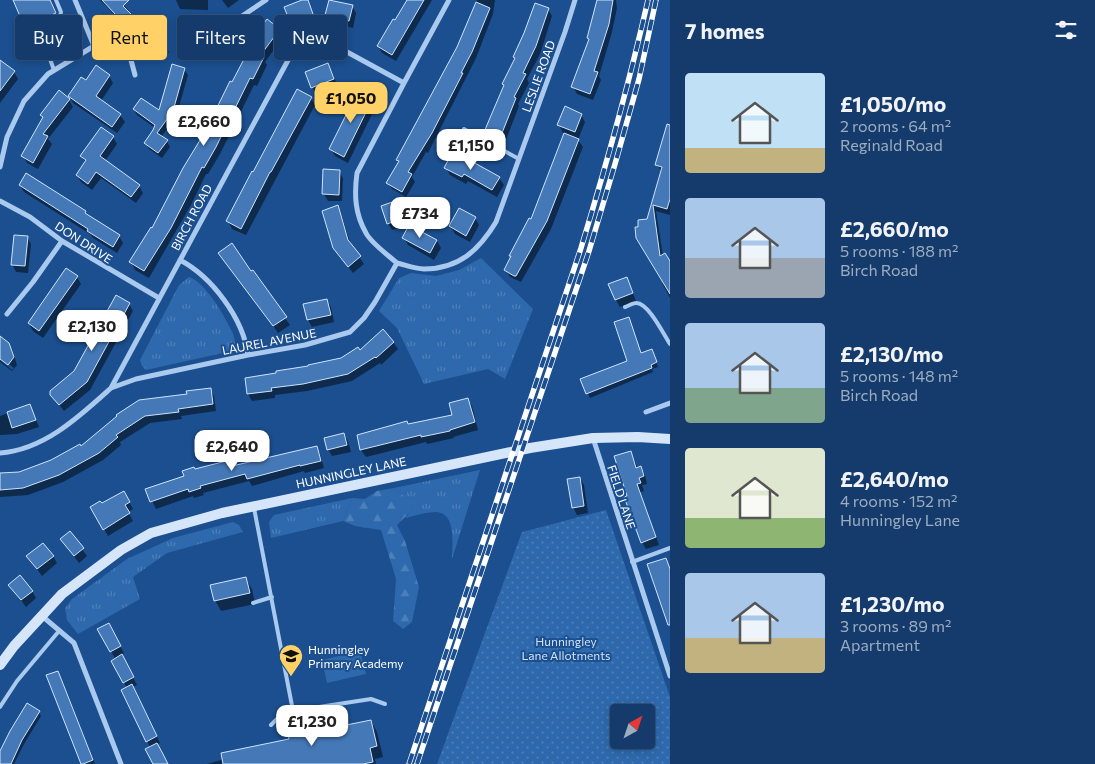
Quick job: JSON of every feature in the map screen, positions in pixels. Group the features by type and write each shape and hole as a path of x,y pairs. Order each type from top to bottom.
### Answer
{"main road":[{"name":"HUNNINGLEY LANE","path":"0,665 41,615 62,594 121,550 151,533 184,522 253,506 521,450 592,438 638,437 670,439"}],"street":[{"path":"75,0 92,41"},
{"path":"244,15 266,0"},
{"path":"397,263 367,235 356,206 355,189 358,173 449,0"},
{"name":"LESLIE ROAD","path":"397,263 423,269 450,265 464,259 486,237 496,222 575,0"},
{"name":"BIRCH ROAD","path":"0,453 34,444 77,419 111,388 293,51 307,40 325,40 404,83"},
{"path":"0,167 7,137 24,101 48,74 92,47"},
{"path":"131,60 135,75"},
{"name":"DON DRIVE","path":"0,201 30,217 62,241 159,298"},
{"path":"7,314 33,282 62,241"},
{"path":"180,260 193,267 214,286 232,313 246,345 248,355"},
{"name":"LAUREL AVENUE","path":"111,388 136,379 305,345 350,332 364,318 397,263"},
{"path":"646,412 670,403"},
{"name":"FIELD LANE","path":"592,438 670,676"},
{"path":"41,615 74,643 121,764"},
{"path":"664,658 670,656"}],"lane":[{"path":"54,70 39,29 40,26 60,16 62,12 56,0"},
{"path":"464,130 519,159"},
{"path":"625,307 636,303 642,304 648,309 670,344"},
{"path":"253,506 293,711"},
{"path":"632,562 670,548"},
{"path":"253,603 272,597"},
{"path":"0,707 17,682 59,631"},
{"path":"271,725 280,716 293,711 371,699 385,704"}],"green space":[{"path":"481,258 533,309 505,379 488,369 424,384 397,328 379,311 399,278 411,273 436,276 459,270"},
{"path":"189,277 201,285 213,300 224,316 236,345 227,352 146,370 140,360 179,285"},
{"path":"480,470 452,559 452,531 447,518 443,514 436,512 405,518 415,506 394,488"},
{"path":"394,488 416,506 397,525 405,541 419,587 412,622 403,629 393,621 396,579 381,530 355,526 343,521 352,498 365,499 377,491"},
{"path":"352,498 343,521 271,538 269,522 274,515"},
{"name":"Hunningley Lane Allotments","path":"606,510 670,697 670,764 437,764 522,532"},
{"path":"233,522 239,525 243,532 167,553 133,577 140,599 78,634 67,620 65,608 72,599 127,559 173,538"},
{"path":"360,651 366,674 327,683 322,660"}],"building":[{"path":"13,0 50,0 56,13 51,15 19,15"},
{"path":"102,0 129,0 123,6 132,15 114,15 115,14"},
{"path":"302,0 308,0 313,14 287,15 284,7"},
{"path":"329,0 353,5 349,21 347,20 347,15 325,15"},
{"path":"407,0 424,0 392,55 377,46"},
{"path":"597,0 613,0 609,24 594,71 598,72 590,94 571,87 589,39 587,38"},
{"path":"476,2 490,8 461,73 463,73 432,133 408,172 412,174 402,192 386,183 399,161 396,160 457,47"},
{"path":"535,3 549,8 536,46 523,73 526,74 514,97 516,98 500,138 484,132 504,85 502,84 515,58 513,57"},
{"path":"267,19 274,24 274,37 264,51 264,23"},
{"path":"0,60 15,71 0,91"},
{"path":"244,60 262,60 253,79 250,78 216,147 204,168 202,167 171,228 144,271 129,262 152,228 183,168 205,132 230,81 232,82"},
{"path":"328,63 334,79 311,88 305,72"},
{"path":"172,64 185,68 173,111 157,133 168,140 158,153 144,143 155,125 133,109 141,98 159,110"},
{"path":"96,65 110,75 96,96 121,114 112,127 68,96 81,77 86,80"},
{"path":"297,89 312,97 241,229 226,221"},
{"path":"59,90 70,99 43,134 48,136 33,163 21,156 43,117 40,115"},
{"path":"358,91 373,98 344,157 329,149"},
{"path":"565,106 582,114 575,132 557,125"},
{"path":"667,124 670,125 670,199 667,209 653,205 660,256 665,253 670,261 670,294 636,238 635,227 638,227 638,220 647,219 662,167 655,165"},
{"path":"101,127 114,136 100,156 140,185 131,197 96,172 88,184 76,175 86,160 80,156"},
{"path":"564,133 579,139 547,221 516,276 514,276 504,270 511,256 509,256 529,218 531,219"},
{"path":"453,151 500,177 492,190 464,174 462,177 444,168"},
{"path":"323,169 340,170 339,195 322,194"},
{"path":"26,173 120,235 113,247 19,185"},
{"path":"395,201 401,219 387,224 381,206"},
{"path":"338,205 348,240 361,256 348,267 333,248 322,211"},
{"path":"459,208 476,217 466,236 449,226"},
{"path":"409,225 437,240 430,253 402,238"},
{"path":"14,235 28,236 25,266 11,265"},
{"path":"232,243 287,317 273,326 218,253"},
{"path":"66,268 78,276 39,331 28,323"},
{"path":"627,277 633,293 615,300 608,284"},
{"path":"116,295 130,303 87,382 59,405 50,395 50,391 74,371"},
{"path":"327,299 331,315 307,320 303,304"},
{"path":"629,317 641,353 652,349 657,362 651,365 652,368 586,394 580,379 627,361 614,322"},
{"path":"383,329 394,342 376,358 348,374 303,384 271,388 272,391 247,394 245,378 341,358 358,347 360,350"},
{"path":"0,336 9,343 14,357 8,365 0,359"},
{"path":"211,388 213,404 178,409 179,412 145,416 116,435 118,437 99,453 59,475 23,488 0,490 0,473 19,472 51,460 80,444 81,446 116,415 139,400 187,394 186,391"},
{"path":"468,398 475,422 450,431 421,437 421,435 360,450 357,435 407,421 408,424 452,415 449,403"},
{"path":"30,404 36,420 12,428 7,412"},
{"path":"344,433 347,445 327,450 324,438"},
{"path":"317,446 321,461 247,479 245,474 200,486 201,488 189,492 188,489 150,502 145,489 184,476 182,471 194,467 195,469 230,460 232,466"},
{"path":"631,451 636,468 641,466 644,476 639,478 641,483 637,484 656,537 641,543 624,497 627,496 614,456"},
{"path":"580,477 584,506 572,508 567,479"},
{"path":"124,491 130,502 125,505 130,513 103,530 90,507"},
{"path":"70,531 84,548 74,556 60,539"},
{"path":"43,543 54,556 37,569 26,556"},
{"path":"666,558 670,569 670,625 668,625 647,564"},
{"path":"20,575 33,591 21,600 8,585"},
{"path":"246,577 250,593 214,601 210,585"},
{"path":"109,623 121,646 110,652 97,629"},
{"path":"122,654 134,677 123,683 111,661"},
{"path":"58,671 93,760 83,764 81,764 46,675"},
{"path":"132,684 157,736 146,742 121,690"},
{"path":"27,703 40,711 22,740 11,764 0,764 0,751"},
{"path":"303,717 306,730 316,727 317,731 371,720 377,746 370,748 373,762 363,764 223,764 221,753 289,739 285,720"},
{"path":"157,743 168,764 153,764 145,749"}],"railway":[{"path":"409,764 581,248 617,125 648,0"},
{"path":"417,764 589,251 639,79 656,0"}],"place":[{"name":"Hunningley Primary Academy","path":"291,677"}]}
